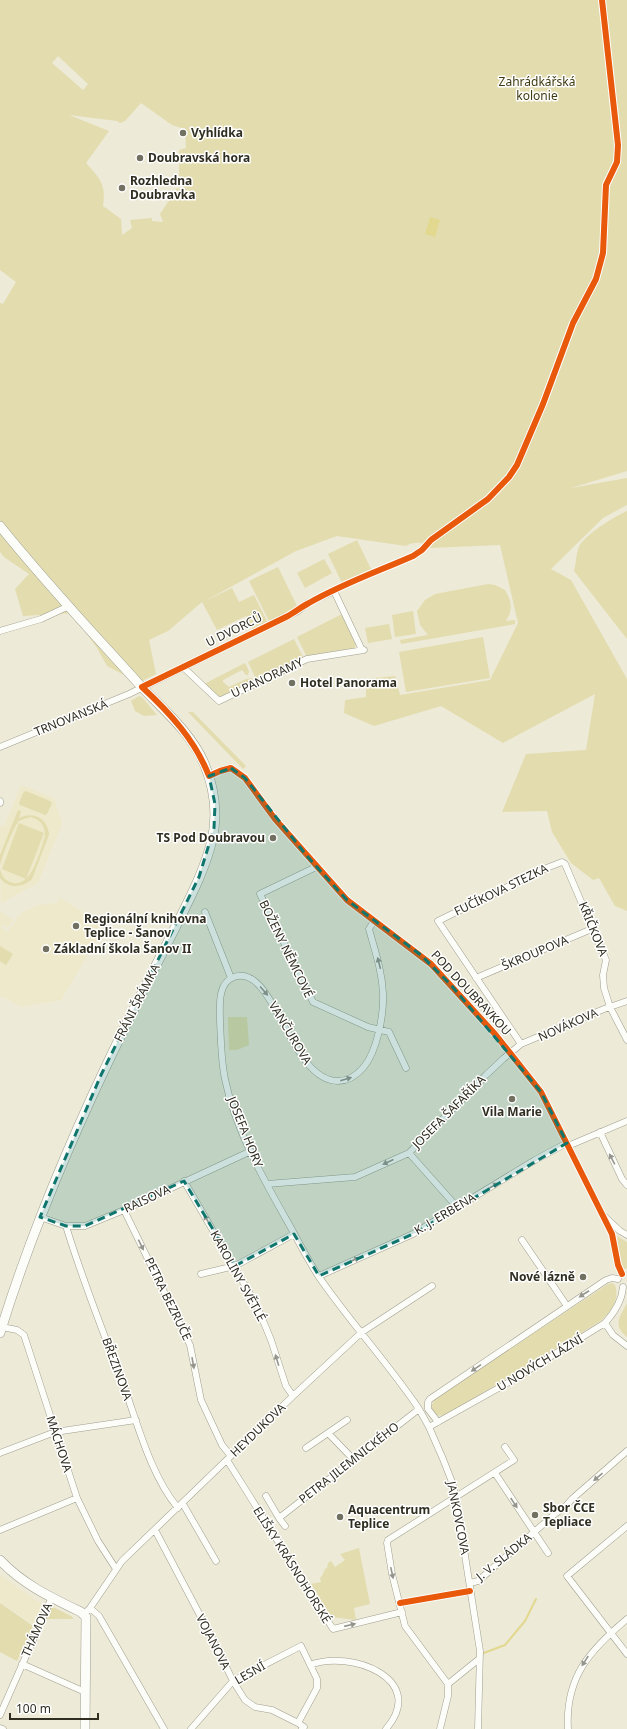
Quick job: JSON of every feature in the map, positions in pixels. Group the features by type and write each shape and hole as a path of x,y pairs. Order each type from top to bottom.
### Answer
{"street":[{"name":"FRÁNI ŠRÁMKA","path":"0,526 30,564 142,687 178,724 191,740 203,761 209,776 214,804 214,828 200,878 101,1075 76,1130 40,1217 1,1330"},
{"name":"U PANORAMY","path":"183,667 219,701 307,659 363,650 334,591"},
{"name":"U DVORCŮ","path":"142,687 298,611 308,603 334,591"},
{"path":"0,631 41,619 69,606"},
{"name":"TRNOVANSKÁ","path":"0,747 117,699 142,687"},
{"name":"POD DOUBRAVKOU","path":"209,776 231,768 245,778 275,819 316,867 347,900 431,964 511,1053 541,1092 603,1215"},
{"name":"FUČÍKOVA STEZKA","path":"476,978 438,920 545,869 559,863 565,864"},
{"name":"KŘIČKOVA","path":"565,864 594,928 606,960 603,982 610,1007 627,1040"},
{"name":"BOŽENY NĚMCOVÉ","path":"316,867 260,894 313,1002 363,1025 380,1029"},
{"path":"205,912 231,978"},
{"name":"VANČUROVA","path":"231,978 239,976 248,978 266,992 309,1066 317,1074 330,1081 346,1081 358,1074 367,1063 380,1029 383,996 380,966 368,929 374,921"},
{"name":"ŠKROUPOVA","path":"476,978 594,928"},
{"name":"JOSEFA HORY","path":"231,978 224,984 222,993 220,1012 221,1053 229,1096 238,1122 267,1184 294,1234 319,1276 362,1332"},
{"path":"476,978 521,1044"},
{"name":"NOVÁKOVA","path":"511,1053 521,1044 627,1001"},
{"path":"380,1029 389,1032 406,1068"},
{"name":"JOSEFA ŠAFAŘÍKA","path":"267,1184 355,1177 409,1153 486,1075 511,1053"},
{"name":"K. J. ERBENA","path":"319,1276 413,1234 457,1207 567,1145 627,1121"},
{"path":"600,1132 622,1179 627,1185"},
{"name":"RAISOVA","path":"40,1217 66,1226 85,1226 124,1210 251,1151"},
{"path":"409,1153 457,1207"},
{"name":"KAROLINY SVĚTLÉ","path":"184,1181 257,1306 271,1340 286,1386 293,1396"},
{"name":"PETRA BEZRUČE","path":"124,1210 190,1345 201,1400 229,1458"},
{"path":"603,1215 627,1236"},
{"name":"U NOVÝCH LÁZNÍ","path":"429,1427 511,1381 605,1323 613,1315 625,1287 619,1285 622,1276 618,1265 612,1234 603,1215"},
{"name":"BŘEZINOVA","path":"66,1226 155,1470 170,1498 180,1506 216,1561"},
{"path":"201,1274 235,1266 294,1234"},
{"path":"522,1240 567,1306"},
{"path":"418,1408 606,1280 622,1276"},
{"name":"HEYDUKOVA","path":"87,1611 116,1569 134,1549 293,1396 362,1332 432,1286"},
{"path":"605,1323 608,1329 627,1346"},
{"name":"MÁCHOVA","path":"1,1330 18,1330 24,1335 77,1498 98,1541 116,1569"},
{"name":"JANKOVCOVA","path":"362,1332 418,1408 429,1427 452,1482 456,1498 480,1651 478,1729"},
{"path":"428,1402 428,1409 438,1422"},
{"name":"PETRA JILEMNICKÉHO","path":"279,1518 418,1408"},
{"path":"0,1453 56,1432 136,1420"},
{"path":"306,1448 347,1420"},
{"path":"328,1433 353,1459"},
{"path":"440,1729 448,1696 448,1684 405,1626 392,1574 387,1543 388,1540 514,1460 505,1447"},
{"name":"J. V. SLÁDKA","path":"470,1583 478,1581 556,1513 564,1508 572,1499 627,1451"},
{"name":"ELIŠKY KRÁSNOHORSKÉ","path":"229,1458 277,1541 333,1629 402,1612"},
{"path":"495,1473 548,1553"},
{"path":"266,1496 285,1526"},
{"path":"0,1530 77,1498"},
{"path":"627,1526 567,1576 612,1632 627,1654"},
{"name":"VOJANOVA","path":"155,1530 233,1681 245,1700 254,1707 272,1710 298,1723"},
{"path":"0,1560 24,1581 52,1597 99,1616 164,1729"},
{"path":"400,1603 470,1591"},
{"name":"THÁMOVA","path":"0,1715 52,1597"},
{"path":"85,1729 87,1611"},
{"path":"568,1729 569,1702 578,1673 592,1652 627,1619"},
{"name":"LESNÍ","path":"191,1729 233,1681 301,1646 310,1665"},
{"path":"302,1729 304,1727 298,1723 317,1688 317,1679 310,1665 334,1660 352,1662 370,1667 386,1676 396,1689 398,1695 396,1711 392,1722 386,1729"},
{"path":"448,1684 479,1660"},
{"name":"THÁMOVA","path":"22,1664 85,1692"}],"highlighted area":[{"path":"231,768 245,778 307,856 347,900 421,955 451,985 541,1092 567,1143 413,1234 319,1276 294,1234 235,1266 184,1181 85,1226 66,1226 40,1217 101,1075 199,877 214,828 215,804 209,776"}],"shaded area":[{"path":"430,217 440,220 435,237 425,234"},
{"path":"21,785 54,798 62,824 38,883 1,903 0,825 4,827"},
{"name":"Základní škola Šanov II","path":"60,898 105,925 61,1000 21,1007 2,996 0,999 0,911 13,920 8,928 2,925 1,927 8,932 17,919 16,918 24,911 40,905 57,903"},
{"path":"0,1575 44,1606 34,1625 0,1602"}],"green space":[{"name":"Zahrádkářská kolonie","path":"0,0 627,0 627,471 571,488 627,478 627,505 603,518 551,569 571,580 627,679 627,911 615,906 599,878 593,880 571,863 552,832 547,811 502,812 526,754 586,750 595,694 503,743 441,706 374,726 344,713 345,700 366,697 366,679 395,676 400,695 490,680 518,623 500,545 430,548 421,543 406,546 337,536 296,551 205,601 232,588 239,602 254,595 268,623 253,631 246,616 217,630 202,602 168,631 149,640 156,674 142,681 126,676 107,666 97,648 72,613 23,616 15,589 29,574 4,557 0,552 0,303 3,304 16,282 0,270","holes":["58,56 88,84 83,90 52,63","141,103 172,125 185,129 186,148 179,150 179,177 188,180 181,190 177,188 160,214 163,222 152,221 152,218 130,220 132,228 122,235 121,219 103,206 103,187 99,178 86,163 109,131 69,115 117,121 120,123 125,121"]},
{"path":"627,511 627,639 574,571 578,549 586,538 607,522"},
{"path":"357,540 372,571 343,585 328,554"},
{"path":"324,559 332,573 305,588 297,573"},
{"path":"278,567 298,608 270,623 249,581"},
{"path":"488,584 495,585 505,590 511,606 510,613 506,621 515,620 515,624 401,644 400,640 428,635 420,625 417,611 425,600 435,594"},
{"path":"413,611 416,634 395,637 392,615"},
{"path":"342,614 356,643 355,648 351,650 307,657 297,637"},
{"path":"389,624 392,639 368,643 365,628"},
{"path":"483,637 490,678 406,692 399,652"},
{"path":"294,639 304,659 257,681 248,662"},
{"path":"245,663 249,671 248,675 246,675 242,670 223,680 223,682 229,687 246,679 252,678 254,683 222,697 218,696 204,684"},
{"path":"139,696 142,697 157,715 144,716 135,711 131,701"},
{"path":"188,712 193,712 246,766 243,769"},
{"path":"26,791 52,803 47,814 45,815 20,805 19,803 23,793"},
{"path":"18,810 21,811 19,818 29,815 43,820 48,829 49,835 32,879 20,886 11,886 0,878 0,855"},
{"path":"19,823 44,833 26,879 2,869"},
{"path":"0,946 13,954 6,965 0,961"},
{"path":"228,1017 247,1017 249,1045 237,1050 229,1050"},
{"path":"617,1236 627,1242 627,1268 622,1270"},
{"path":"612,1283 615,1285 616,1291 615,1301 611,1310 599,1322 445,1416 435,1415 431,1407 437,1397 608,1284"},
{"path":"627,1303 627,1337 620,1329 619,1321"},
{"path":"359,1548 370,1604 354,1608 356,1620 331,1617 311,1584 321,1582 320,1578 327,1568 328,1563 331,1561 335,1567 345,1560 340,1554"},
{"path":"0,1603 33,1626 17,1661 0,1652"},
{"path":"49,1605 71,1616 74,1619 45,1619"}],"waterway":[{"path":"481,1654 505,1645 525,1621 536,1599"}],"cycle path":[{"path":"602,0 618,145 617,162 606,185 603,253 596,279 573,323 543,404 517,465 509,477 488,499 431,540 422,550 413,556 334,590 286,617 142,687 181,728 197,751 209,776 231,768 245,778 275,819 347,900 431,964 495,1034 541,1092 612,1234 618,1265 622,1274"},
{"path":"400,1603 470,1591"}],"place":[{"name":"Vyhlídka","path":"183,133"},
{"name":"Doubravská hora","path":"140,158"},
{"name":"Rozhledna Doubravka","path":"122,188"},
{"name":"Hotel Panorama","path":"292,683"},
{"name":"TS Pod Doubravou","path":"273,838"},
{"name":"Regionální knihovna Teplice - Šanov","path":"76,926"},
{"name":"Základní škola Šanov II","path":"46,949"},
{"name":"Vila Marie","path":"512,1099"},
{"name":"Nové lázně","path":"583,1277"},
{"name":"Sbor ČCE Tepliace","path":"535,1515"},
{"name":"Aquacentrum Teplice","path":"340,1517"}]}
